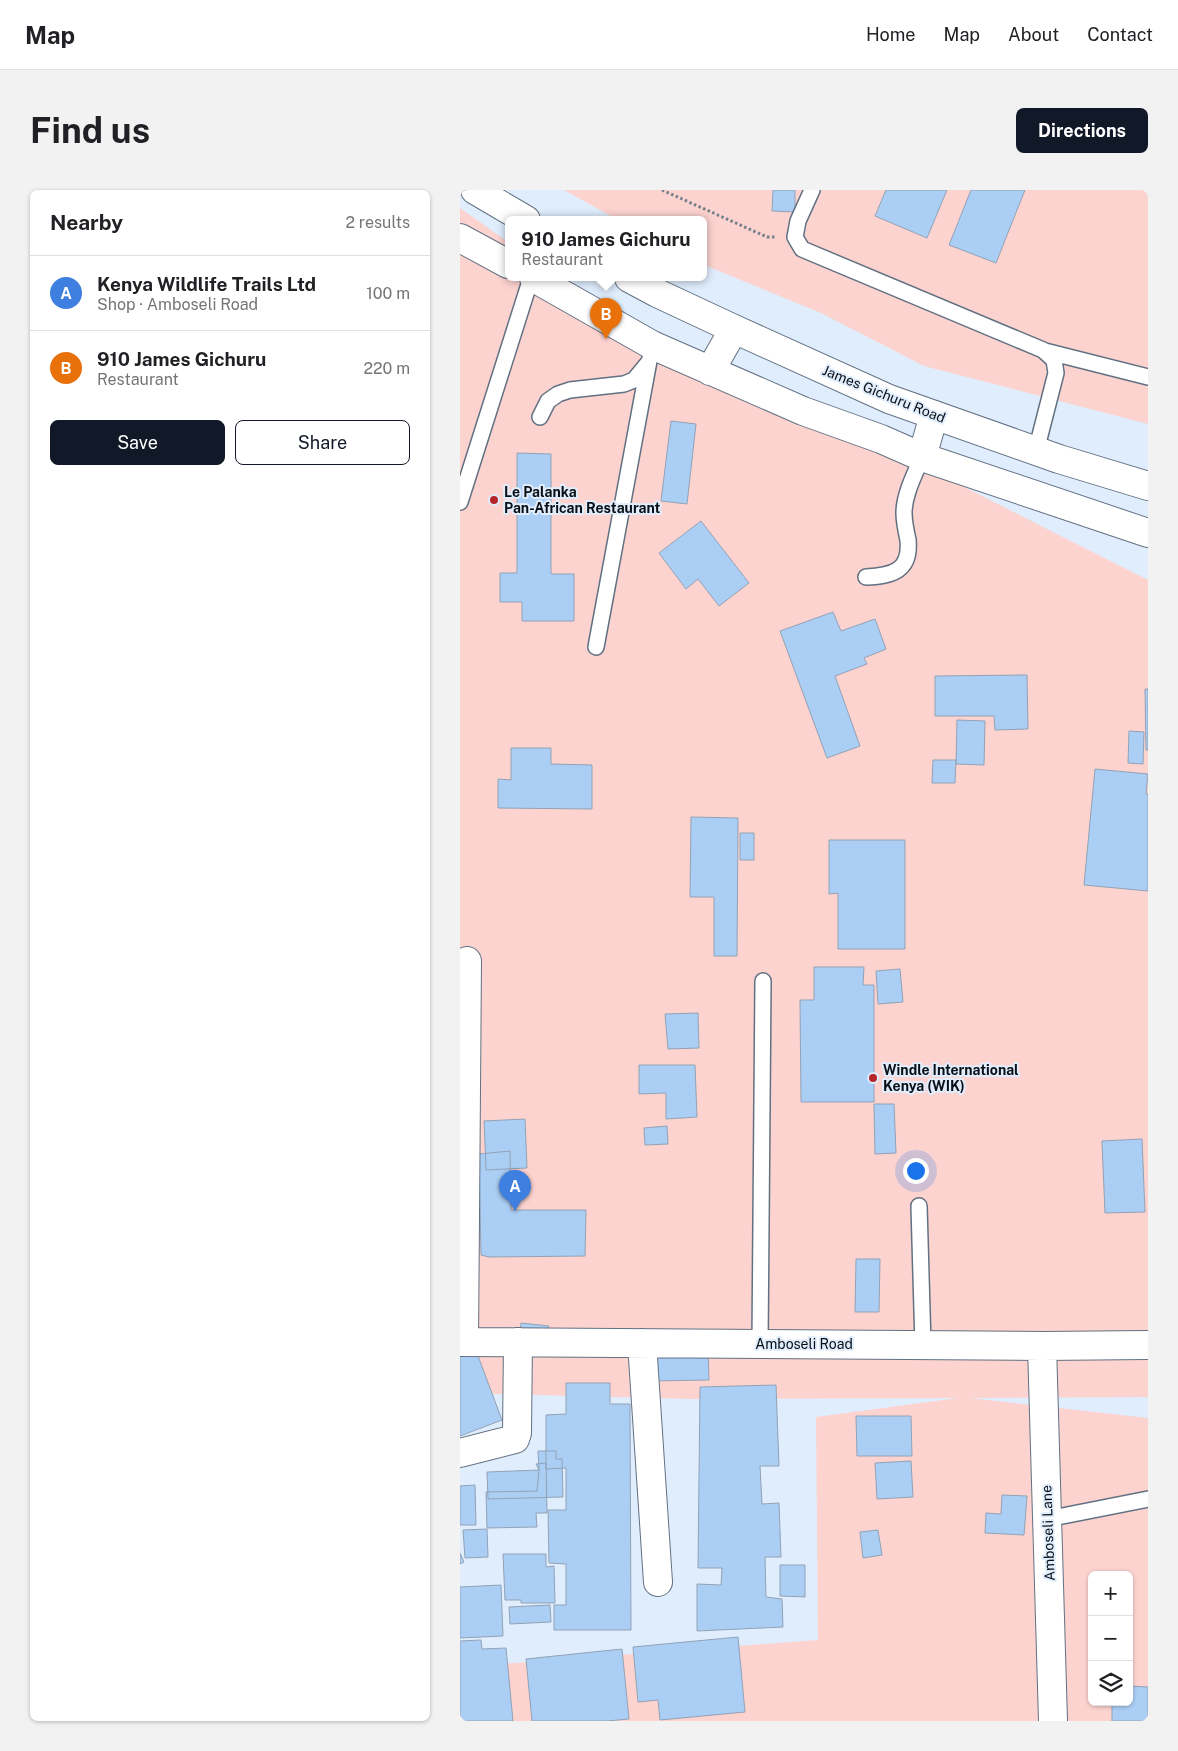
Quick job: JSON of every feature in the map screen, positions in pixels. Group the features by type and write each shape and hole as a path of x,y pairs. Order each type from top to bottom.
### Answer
{"street":[{"path":"475,190 519,216"},
{"path":"460,238 505,262"},
{"path":"538,281 650,353 710,371 803,411 881,438 922,457 1148,533"},
{"name":"James Gichuru Road","path":"634,281 658,294 889,399 1036,451 1148,486"},
{"path":"710,371 734,329"},
{"path":"922,457 934,415"},
{"path":"462,1342 467,961"},
{"name":"Amboseli Road","path":"462,1342 1148,1345"},
{"path":"460,1453 515,1439 517,1433 518,1342"},
{"path":"642,1343 658,1582"},
{"name":"Amboseli Lane","path":"1042,1346 1053,1721"}],"lane":[{"path":"812,190 798,221 796,237 802,249 1043,350 1148,377"},
{"path":"460,502 532,281"},
{"path":"1036,451 1056,373 1054,360 1043,350"},
{"path":"540,417 548,401 558,394 570,390 624,384 634,380 650,353"},
{"path":"596,647 650,353"},
{"path":"866,577 890,574 902,567 907,561 908,543 904,512 910,487 922,457"},
{"path":"760,1344 763,981"},
{"path":"919,1206 923,1345"},
{"path":"1047,1519 1148,1500"}],"path":[{"path":"662,190 767,237 796,237"}],"shaded area":[{"path":"564,190 1148,190 1148,424 924,366 821,313 707,266 707,216 611,216"},
{"path":"460,208 505,240 505,281 566,281 771,399 895,452 1148,580 1148,1397 970,1398 1148,1418 1148,1721 460,1721 460,1667 818,1640 816,1417 958,1398 693,1399 460,1393"}],"building":[{"path":"773,190 795,190 795,212 772,211"},
{"path":"886,190 947,190 927,238 875,216"},
{"path":"971,190 1025,190 996,263 949,245"},
{"path":"671,421 696,424 687,504 661,501"},
{"path":"517,453 551,454 551,574 574,574 574,621 522,621 522,602 500,602 500,573 517,573"},
{"path":"701,521 749,583 719,606 698,579 686,589 659,553"},
{"path":"833,612 841,631 875,619 886,649 864,658 867,664 835,676 860,746 827,758 780,631"},
{"path":"1027,675 1028,729 995,730 994,716 935,716 935,676"},
{"path":"1145,689 1148,689 1148,750 1146,750"},
{"path":"957,720 985,721 984,765 956,764"},
{"path":"1129,731 1144,732 1143,764 1128,763"},
{"path":"511,748 551,748 551,764 592,765 592,809 498,808 498,779 511,780"},
{"path":"933,760 956,760 955,783 932,783"},
{"path":"1095,769 1148,774 1146,794 1148,794 1148,891 1084,885"},
{"path":"691,817 738,818 737,956 714,956 714,897 690,897"},
{"path":"740,833 754,833 754,860 740,860"},
{"path":"829,840 905,840 905,949 838,949 838,893 829,894"},
{"path":"814,967 864,967 863,985 874,985 874,1102 801,1102 800,1000 814,1000"},
{"path":"900,969 903,1002 878,1004 876,971"},
{"path":"698,1013 699,1048 668,1049 665,1014"},
{"path":"639,1065 695,1065 697,1117 666,1119 666,1093 639,1094"},
{"path":"874,1104 894,1104 896,1153 875,1154"},
{"path":"525,1119 527,1168 486,1170 484,1121"},
{"path":"667,1126 668,1144 645,1145 644,1128"},
{"path":"1142,1139 1145,1212 1105,1213 1102,1141"},
{"path":"510,1151 511,1210 586,1210 585,1256 489,1257 481,1255 479,1154"},
{"path":"856,1259 880,1259 879,1312 855,1312"},
{"path":"521,1323 549,1326 547,1340 520,1337"},
{"path":"475,1348 502,1420 460,1436 460,1352"},
{"path":"708,1350 709,1380 649,1381 648,1351"},
{"path":"566,1383 610,1383 610,1404 630,1404 631,1630 554,1630 554,1605 566,1605 566,1564 549,1563 548,1510 566,1510 566,1468 546,1469 546,1415 566,1414"},
{"path":"776,1385 779,1466 760,1466 762,1504 779,1503 781,1557 765,1557 766,1597 782,1599 783,1627 697,1631 697,1584 721,1585 722,1568 698,1568 700,1387"},
{"path":"856,1416 911,1416 912,1456 857,1456"},
{"path":"538,1451 556,1451 556,1459 562,1459 563,1497 488,1499 487,1472 539,1470"},
{"path":"911,1461 913,1497 877,1499 875,1463"},
{"path":"546,1463 547,1513 536,1513 537,1527 487,1528 486,1492 537,1491 539,1470 536,1464"},
{"path":"475,1485 476,1525 460,1525 460,1486"},
{"path":"1002,1495 1027,1496 1024,1535 985,1533 986,1513 1001,1514"},
{"path":"487,1529 488,1557 465,1558 463,1530"},
{"path":"878,1530 882,1555 863,1558 860,1532"},
{"path":"460,1553 464,1562 460,1564"},
{"path":"503,1554 546,1554 546,1567 554,1566 555,1603 521,1603 521,1600 505,1600"},
{"path":"780,1565 805,1565 805,1597 780,1596"},
{"path":"501,1585 503,1636 460,1638 460,1587"},
{"path":"550,1605 551,1622 510,1624 509,1607"},
{"path":"738,1637 745,1712 660,1720 658,1700 638,1702 633,1647"},
{"path":"481,1640 482,1649 506,1648 513,1721 460,1721 460,1641"},
{"path":"622,1649 629,1719 607,1721 532,1721 526,1659"},
{"path":"1133,1686 1148,1687 1148,1721 1112,1721 1112,1706 1133,1706"}],"place":[{"name":"910 James Gichuru","path":"606,339"},
{"name":"Le Palanka Pan-African Restaurant","path":"494,500"},
{"name":"Windle International Kenya (WIK)","path":"873,1078"},
{"name":"Kenya Wildlife Trails Ltd","path":"515,1211"}]}
